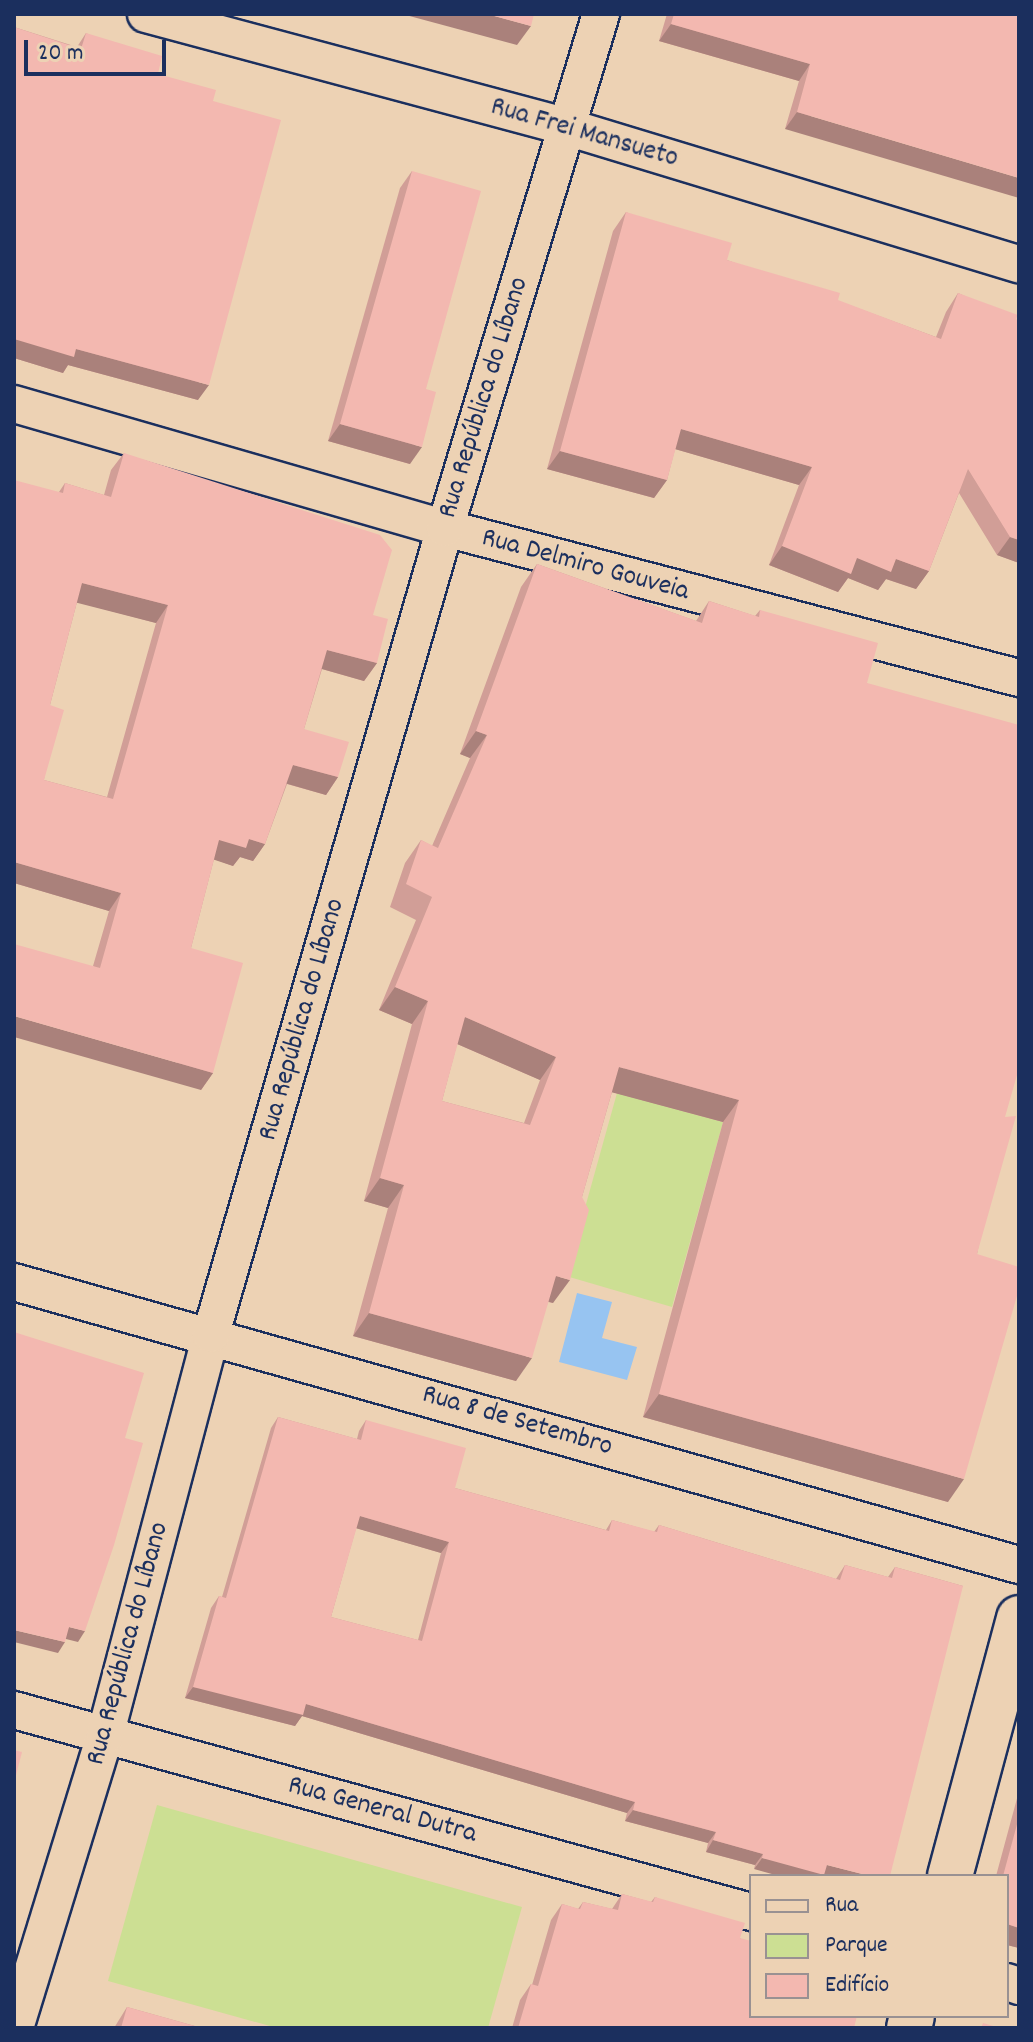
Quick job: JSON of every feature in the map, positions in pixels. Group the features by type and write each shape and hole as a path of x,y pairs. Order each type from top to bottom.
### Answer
{"street":[{"name":"Rua Frei Mansueto","path":"146,14 567,127 1019,264"},
{"name":"Rua República do Líbano","path":"15,2028 105,1736 211,1334 445,528 601,14"},
{"name":"Rua Delmiro Gouveia","path":"14,404 445,528 1019,678"},
{"name":"Rua 8 de Setembro","path":"14,1282 211,1334 1019,1565"},
{"path":"951,1874 1019,1618"},
{"name":"Rua General Dutra","path":"14,1710 749,1911"}],"green space":[{"path":"617,1093 723,1122 672,1307 566,1276"},
{"path":"157,1805 522,1907 488,2028 277,2028 108,1981"}],"water":[{"path":"577,1293 612,1302 602,1338 637,1347 627,1380 559,1362"}],"building":[{"path":"487,14 534,14 531,26"},
{"path":"674,14 1019,14 1019,178 797,112 810,64 671,24"},
{"path":"14,27 81,49 86,33 162,56 158,74 216,90 213,101 281,120 209,385 76,349 74,357 14,339"},
{"path":"412,171 481,191 426,389 436,392 422,447 340,424"},
{"path":"626,212 732,243 727,260 840,293 838,300 941,339 958,293 1018,315 1019,540 1010,537 968,469 929,571 896,559 891,572 857,558 851,574 782,546 812,467 681,429 667,480 560,451"},
{"path":"124,453 380,535 392,550 373,615 388,619 377,663 327,650 304,729 349,742 338,777 293,765 265,844 249,839 246,848 219,840 191,948 243,963 213,1073 14,1016 14,944 100,968 121,893 14,862 14,480 63,493 65,483 111,497","holes":["82,583 168,605 113,799 44,780 64,710 50,705"]},
{"path":"537,564 702,623 709,601 759,617 760,610 878,643 867,683 1019,725 1019,1068 1005,1117 1016,1116 977,1254 1019,1267 1019,1289 964,1479 659,1394 739,1100 619,1067 582,1197 589,1210 570,1280 556,1276 532,1358 369,1313 404,1185 380,1178 428,1001 395,987 432,897 406,884 421,840 438,848 487,735 476,731","holes":["465,1017 556,1057 530,1125 442,1101"]},
{"path":"14,1332 144,1373 125,1438 143,1443 114,1545 85,1631 69,1627 65,1642 14,1630"},
{"path":"278,1417 361,1440 366,1420 466,1448 455,1488 609,1531 612,1520 657,1532 659,1525 840,1580 845,1565 892,1578 895,1567 963,1586 891,1874 862,1874 827,1865 824,1874 820,1874 713,1840 716,1832 633,1810 635,1802 306,1704 303,1715 193,1687 219,1596 226,1598","holes":["360,1516 449,1542 422,1641 331,1617"]},
{"path":"14,1750 22,1752 14,1783"},
{"path":"1019,1817 1019,1928 1009,1925 1009,1874 1004,1874"},
{"path":"622,1894 653,1902 655,1897 745,1923 740,1938 749,1940 749,2018 856,2018 854,2028 518,2028 531,1984 538,1986 562,1904 580,1909 583,1902 618,1910"},
{"path":"127,2007 202,2028 121,2028"},
{"path":"983,2023 1000,2028 981,2028"}]}
